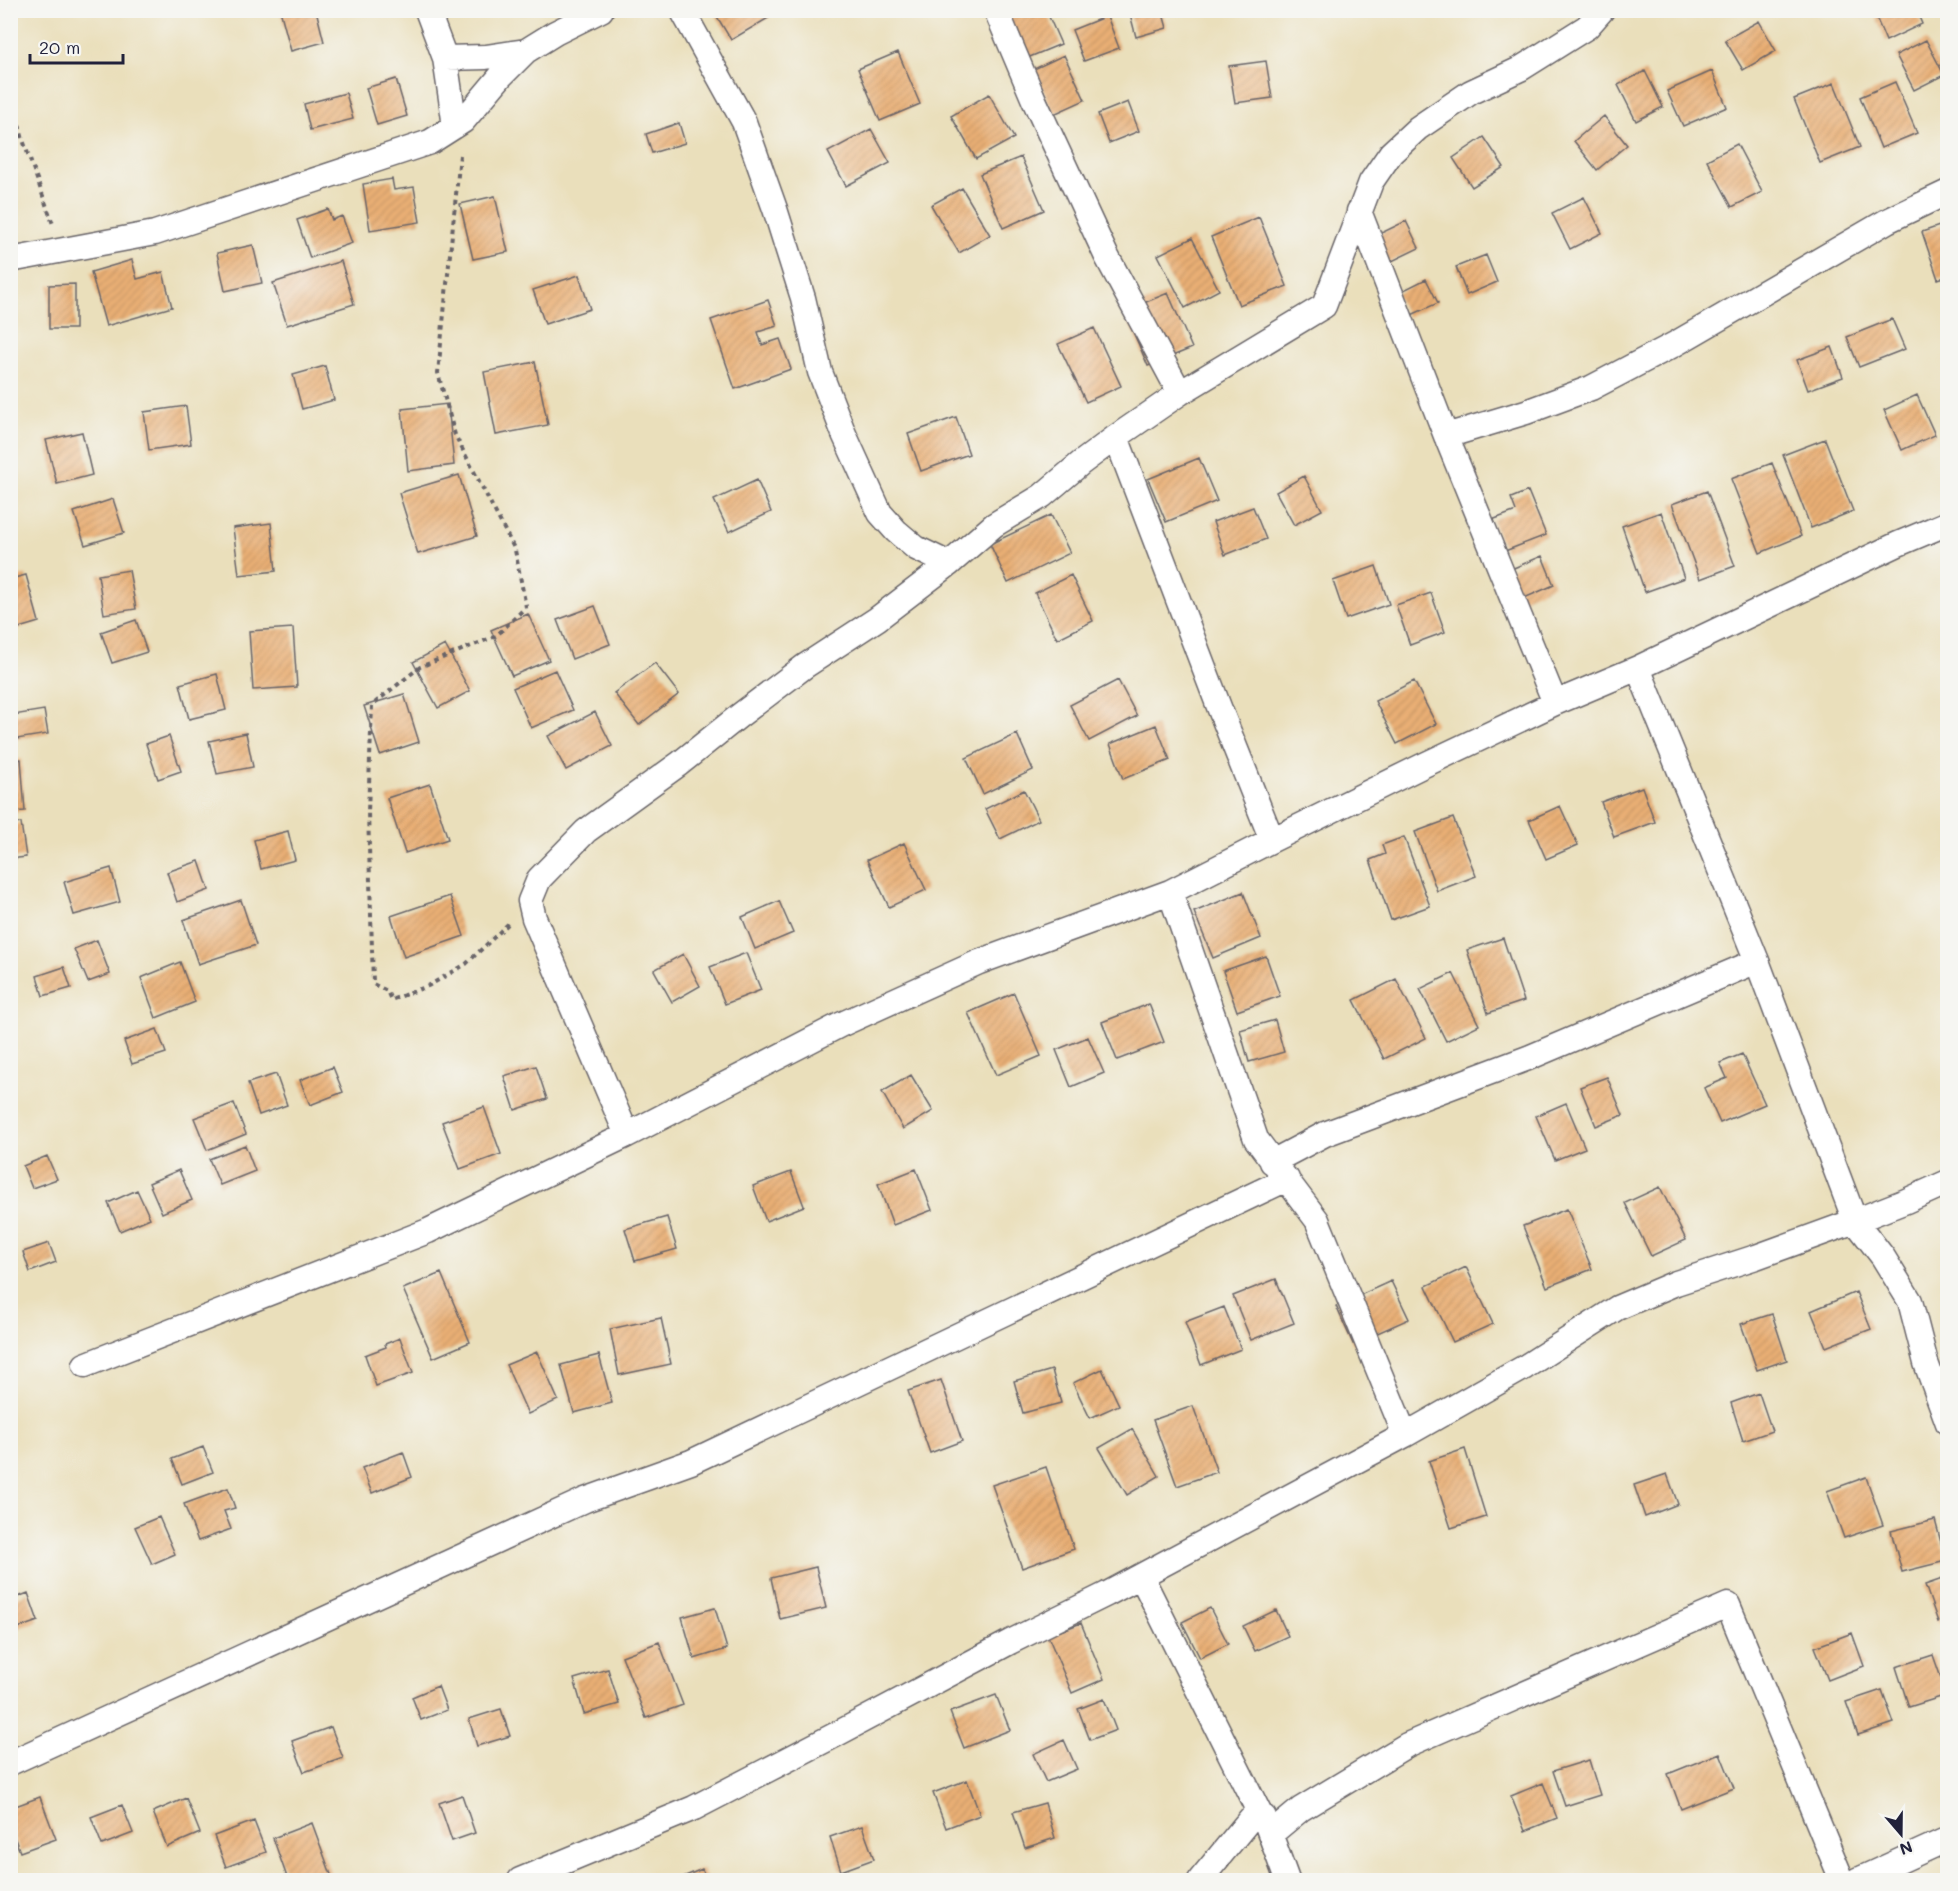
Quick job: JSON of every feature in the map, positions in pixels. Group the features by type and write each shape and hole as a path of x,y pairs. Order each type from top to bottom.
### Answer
{"street":[{"path":"427,10 445,58 459,124"},
{"path":"682,10 744,122 776,208 803,298 820,372 843,434 880,513 916,548 949,564"},
{"path":"996,10 1039,111 1106,255 1180,393"},
{"path":"627,1135 534,918 530,901 538,879 586,831 679,764 805,666 877,619 949,564 994,525 1042,496 1116,437 1180,393 1324,306 1371,182 1391,153 1418,128 1471,92 1520,69 1587,27 1602,10"},
{"path":"10,260 155,232 430,142 459,124 526,51 596,12"},
{"path":"445,58 486,57 526,51"},
{"path":"1446,436 1526,412 1592,388 1675,344 1887,221 1947,192"},
{"path":"1359,212 1446,436 1555,703"},
{"path":"1116,437 1272,840"},
{"path":"85,1365 428,1231 627,1135 840,1025 979,962 1170,892 1555,703 1638,668 1898,544 1947,523"},
{"path":"1638,668 1757,961 1855,1221 1884,1257 1910,1301 1926,1363 1947,1424"},
{"path":"1170,892 1256,1139 1317,1220 1405,1435"},
{"path":"10,1763 585,1500 691,1462 1279,1170 1325,1134 1528,1058 1757,961"},
{"path":"520,1881 694,1808 1141,1576 1405,1435 1525,1366 1617,1308 1676,1283 1855,1221 1947,1182"},
{"path":"1141,1576 1265,1824 1287,1881"},
{"path":"1200,1881 1251,1818 1265,1824 1301,1809 1407,1745 1728,1605 1842,1881"},
{"path":"1858,1881 1947,1839"}],"path":[{"path":"10,90 23,140 63,250"},
{"path":"459,124 438,373 455,435 515,550 526,607 496,636 420,667 372,705 368,812 373,984 387,991 391,1000 428,986 466,964 530,901"}],"building":[{"path":"280,10 316,10 324,42 291,51"},
{"path":"723,10 766,10 770,17 731,40 716,15"},
{"path":"998,10 1046,10 1061,44 1020,61"},
{"path":"1129,10 1162,10 1167,28 1136,37"},
{"path":"1873,10 1916,10 1922,24 1886,41"},
{"path":"1107,16 1119,48 1084,61 1072,30"},
{"path":"1759,21 1776,51 1743,70 1725,40"},
{"path":"1926,40 1944,75 1914,90 1896,55"},
{"path":"898,52 920,104 880,121 858,69"},
{"path":"1064,55 1085,100 1054,114 1034,69"},
{"path":"1266,61 1272,98 1235,103 1229,66"},
{"path":"1645,71 1663,107 1636,121 1618,85"},
{"path":"1712,71 1727,107 1683,126 1667,91"},
{"path":"396,79 407,116 377,125 366,88"},
{"path":"1895,82 1917,133 1881,148 1860,97"},
{"path":"1834,83 1860,147 1820,163 1794,99"},
{"path":"346,93 353,119 310,130 304,104"},
{"path":"989,94 1014,138 976,159 951,116"},
{"path":"1128,102 1139,131 1109,143 1098,114"},
{"path":"1604,116 1627,145 1597,170 1574,141"},
{"path":"679,123 685,143 652,153 646,134"},
{"path":"871,129 890,163 846,186 828,152"},
{"path":"1484,137 1504,167 1472,187 1453,158"},
{"path":"1737,144 1762,192 1732,207 1707,160"},
{"path":"1021,157 1044,210 1003,228 980,174"},
{"path":"392,179 394,190 414,187 420,222 370,230 363,184"},
{"path":"962,188 990,235 959,253 931,205"},
{"path":"495,196 508,252 473,259 460,204"},
{"path":"1584,197 1602,233 1570,249 1552,213"},
{"path":"328,209 332,220 342,216 352,243 310,258 297,220"},
{"path":"1259,217 1287,286 1239,305 1211,237"},
{"path":"1406,221 1419,248 1388,263 1375,236"},
{"path":"1948,223 1948,276 1938,279 1922,232"},
{"path":"1192,238 1219,290 1185,308 1158,255"},
{"path":"253,245 262,283 225,291 217,253"},
{"path":"1486,255 1497,282 1467,295 1456,267"},
{"path":"132,260 137,279 163,272 172,307 106,326 91,272"},
{"path":"341,261 354,304 287,325 273,283"},
{"path":"579,275 590,309 545,324 533,290"},
{"path":"1426,279 1438,303 1407,317 1396,294"},
{"path":"75,284 75,329 49,329 49,285"},
{"path":"1168,293 1192,348 1148,366 1124,311"},
{"path":"768,300 777,326 758,332 762,345 780,339 791,369 735,389 711,320"},
{"path":"1892,319 1905,349 1859,367 1847,337"},
{"path":"1094,328 1121,386 1086,402 1058,344"},
{"path":"1832,347 1843,377 1808,390 1797,360"},
{"path":"535,362 548,425 496,435 484,372"},
{"path":"325,366 334,400 302,409 293,375"},
{"path":"1917,395 1935,435 1902,450 1884,410"},
{"path":"448,404 454,465 408,471 402,409"},
{"path":"186,406 191,444 149,450 144,412"},
{"path":"956,417 969,454 921,471 908,434"},
{"path":"82,432 92,475 57,484 46,440"},
{"path":"1825,439 1853,511 1811,528 1783,455"},
{"path":"1199,458 1217,501 1166,522 1148,479"},
{"path":"1772,463 1801,536 1760,553 1731,479"},
{"path":"459,475 477,536 418,554 399,493"},
{"path":"1304,476 1322,510 1294,525 1276,492"},
{"path":"757,480 771,512 729,532 714,500"},
{"path":"1528,491 1546,535 1505,551 1492,520 1516,511 1511,498"},
{"path":"1707,491 1735,566 1700,579 1672,504"},
{"path":"113,499 124,533 85,545 74,512"},
{"path":"1253,507 1266,539 1225,555 1213,522"},
{"path":"1661,512 1684,578 1645,592 1622,526"},
{"path":"1051,515 1070,553 1008,583 990,544"},
{"path":"271,523 276,571 239,575 233,528"},
{"path":"1542,556 1554,585 1522,599 1509,570"},
{"path":"1376,566 1389,604 1346,619 1333,581"},
{"path":"129,570 136,609 104,614 98,575"},
{"path":"26,575 39,622 12,630 10,579"},
{"path":"1071,575 1093,621 1057,639 1035,593"},
{"path":"1431,593 1445,632 1410,645 1396,605"},
{"path":"595,606 610,644 572,659 557,620"},
{"path":"528,614 549,660 512,676 491,630"},
{"path":"136,620 147,652 112,663 101,632"},
{"path":"293,628 297,687 253,690 249,631"},
{"path":"445,645 470,691 438,708 413,662"},
{"path":"655,663 679,694 639,725 614,693"},
{"path":"555,670 573,710 531,728 513,688"},
{"path":"217,674 226,710 189,719 180,684"},
{"path":"1118,680 1137,716 1089,741 1070,705"},
{"path":"1414,681 1436,724 1397,744 1375,701"},
{"path":"404,694 419,742 380,755 364,706"},
{"path":"44,710 48,734 17,739 13,715"},
{"path":"595,712 612,746 566,770 548,736"},
{"path":"1156,725 1170,760 1123,779 1110,744"},
{"path":"246,733 253,767 217,774 209,741"},
{"path":"1017,734 1033,770 983,794 966,758"},
{"path":"169,736 181,771 158,779 146,744"},
{"path":"21,759 25,811 10,812 10,760"},
{"path":"430,784 448,839 405,853 387,798"},
{"path":"1642,787 1655,822 1614,837 1601,802"},
{"path":"1024,790 1039,820 1000,839 985,809"},
{"path":"1560,806 1578,845 1546,859 1529,820"},
{"path":"1453,818 1476,876 1437,891 1415,832"},
{"path":"21,823 26,857 10,859 10,825"},
{"path":"288,831 295,860 261,869 254,840"},
{"path":"1404,837 1430,906 1391,920 1370,860 1385,854 1382,845"},
{"path":"904,843 926,890 889,907 867,860"},
{"path":"199,861 209,890 177,902 167,872"},
{"path":"111,868 120,902 74,915 64,882"},
{"path":"1243,892 1261,938 1213,958 1194,912"},
{"path":"450,896 464,936 404,957 391,916"},
{"path":"241,900 256,945 198,964 183,920"},
{"path":"779,901 793,933 755,949 742,917"},
{"path":"1503,938 1524,1001 1488,1013 1467,950"},
{"path":"97,940 110,974 88,982 74,949"},
{"path":"746,953 761,990 725,1004 710,967"},
{"path":"683,954 700,986 672,1002 654,970"},
{"path":"1266,956 1280,996 1237,1011 1223,971"},
{"path":"180,962 195,1002 156,1018 141,978"},
{"path":"64,967 71,988 43,996 37,976"},
{"path":"1453,973 1479,1025 1446,1041 1420,989"},
{"path":"1396,979 1426,1038 1384,1059 1354,1000"},
{"path":"1014,993 1041,1056 996,1075 968,1013"},
{"path":"1149,1004 1164,1042 1117,1060 1102,1022"},
{"path":"1275,1020 1284,1052 1249,1062 1240,1030"},
{"path":"157,1029 166,1053 132,1064 124,1041"},
{"path":"1088,1037 1104,1073 1071,1087 1056,1050"},
{"path":"1742,1054 1765,1104 1720,1123 1704,1088 1727,1078 1720,1063"},
{"path":"536,1066 547,1099 515,1110 504,1076"},
{"path":"333,1067 343,1092 310,1105 300,1080"},
{"path":"276,1074 287,1105 259,1115 248,1083"},
{"path":"911,1075 933,1111 903,1129 882,1092"},
{"path":"1607,1077 1623,1115 1596,1126 1580,1087"},
{"path":"234,1103 246,1134 207,1150 194,1118"},
{"path":"1566,1103 1585,1148 1555,1160 1536,1116"},
{"path":"484,1107 501,1154 460,1169 442,1122"},
{"path":"245,1145 255,1171 220,1185 209,1159"},
{"path":"47,1156 57,1179 32,1188 23,1166"},
{"path":"916,1169 932,1210 893,1225 878,1184"},
{"path":"179,1170 192,1200 162,1213 149,1183"},
{"path":"791,1172 804,1206 766,1221 753,1186"},
{"path":"1660,1187 1686,1240 1651,1256 1625,1203"},
{"path":"137,1190 150,1218 120,1231 108,1203"},
{"path":"1567,1209 1592,1269 1547,1287 1523,1226"},
{"path":"667,1217 677,1249 635,1261 625,1229"},
{"path":"49,1243 56,1262 30,1272 23,1252"},
{"path":"1466,1267 1493,1324 1453,1342 1426,1286"},
{"path":"441,1273 470,1342 433,1358 403,1289"},
{"path":"1276,1279 1294,1323 1251,1340 1233,1296"},
{"path":"1391,1281 1409,1319 1353,1344 1336,1306"},
{"path":"1856,1292 1871,1329 1826,1347 1811,1311"},
{"path":"1224,1307 1241,1349 1201,1365 1185,1322"},
{"path":"1772,1314 1787,1360 1757,1370 1741,1324"},
{"path":"661,1318 671,1364 619,1375 610,1329"},
{"path":"400,1338 413,1373 376,1386 365,1355 386,1347 385,1344"},
{"path":"537,1352 558,1400 528,1414 506,1365"},
{"path":"599,1355 612,1403 574,1413 561,1365"},
{"path":"1102,1369 1119,1405 1090,1418 1073,1383"},
{"path":"1052,1370 1061,1403 1023,1413 1014,1381"},
{"path":"941,1380 962,1441 930,1453 908,1391"},
{"path":"1759,1393 1772,1431 1743,1441 1731,1403"},
{"path":"1193,1406 1217,1472 1177,1486 1153,1420"},
{"path":"1132,1429 1159,1476 1127,1495 1099,1448"},
{"path":"203,1447 213,1472 182,1484 172,1459"},
{"path":"1465,1449 1486,1517 1451,1528 1429,1461"},
{"path":"403,1452 412,1477 372,1493 362,1468"},
{"path":"1046,1467 1074,1549 1022,1568 992,1485"},
{"path":"1667,1474 1678,1504 1645,1517 1634,1485"},
{"path":"1866,1477 1883,1525 1844,1538 1827,1491"},
{"path":"228,1488 235,1508 224,1511 231,1529 198,1541 184,1504"},
{"path":"159,1517 175,1554 152,1564 135,1527"},
{"path":"1935,1520 1946,1561 1902,1572 1891,1531"},
{"path":"816,1567 826,1608 780,1619 771,1578"},
{"path":"1948,1577 1948,1618 1938,1622 1925,1585"},
{"path":"28,1593 38,1621 10,1631 10,1600"},
{"path":"715,1608 727,1649 694,1659 682,1617"},
{"path":"1210,1608 1228,1644 1200,1658 1182,1622"},
{"path":"1276,1610 1288,1636 1255,1651 1243,1626"},
{"path":"1081,1623 1104,1679 1072,1693 1048,1636"},
{"path":"1852,1633 1864,1666 1828,1680 1815,1647"},
{"path":"659,1642 683,1705 646,1718 622,1656"},
{"path":"1933,1655 1947,1695 1909,1707 1896,1667"},
{"path":"608,1669 619,1704 584,1714 574,1679"},
{"path":"438,1686 447,1710 421,1720 412,1697"},
{"path":"1882,1690 1894,1723 1858,1735 1846,1702"},
{"path":"996,1695 1010,1730 964,1748 950,1712"},
{"path":"1104,1699 1116,1730 1090,1740 1078,1709"},
{"path":"501,1709 510,1736 477,1746 469,1719"},
{"path":"331,1727 343,1758 304,1772 292,1741"},
{"path":"1064,1740 1077,1769 1046,1782 1033,1754"},
{"path":"1720,1753 1734,1788 1681,1809 1668,1774"},
{"path":"1589,1760 1600,1795 1565,1806 1553,1771"},
{"path":"967,1780 980,1815 946,1828 933,1793"},
{"path":"1543,1783 1557,1818 1525,1831 1511,1796"},
{"path":"462,1795 475,1833 452,1841 439,1803"},
{"path":"40,1797 56,1839 20,1852 10,1826 10,1808"},
{"path":"186,1798 200,1833 167,1847 153,1812"},
{"path":"1045,1803 1055,1838 1025,1848 1013,1812"},
{"path":"122,1805 133,1833 102,1845 91,1817"},
{"path":"254,1821 266,1852 226,1867 214,1836"},
{"path":"312,1823 333,1880 288,1880 273,1838"},
{"path":"862,1826 874,1859 841,1871 830,1837"},
{"path":"702,1869 707,1880 676,1880"}]}
